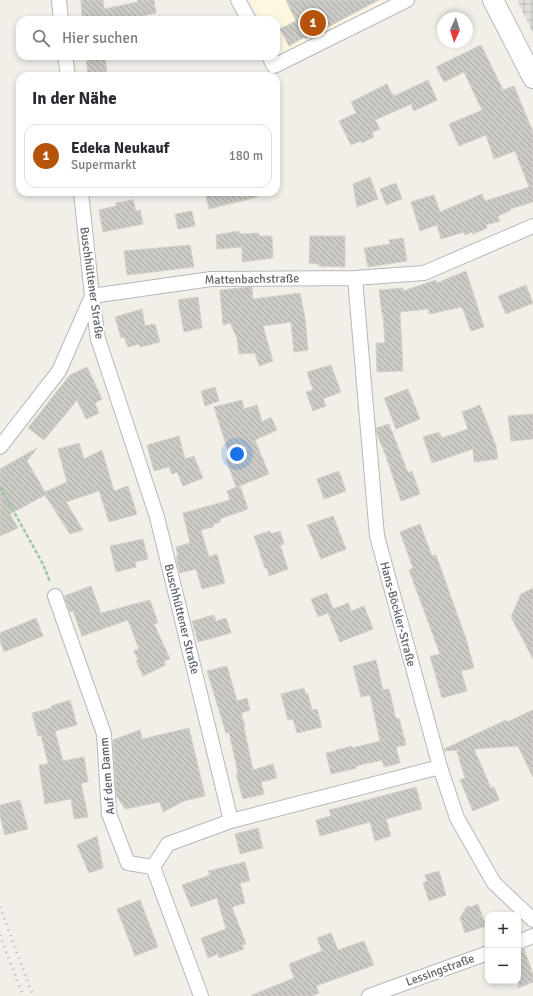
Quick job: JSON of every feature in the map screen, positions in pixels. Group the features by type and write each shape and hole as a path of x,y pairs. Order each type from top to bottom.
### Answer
{"main road":[{"path":"493,0 533,78"}],"street":[{"path":"59,0 61,16"},
{"path":"238,0 247,16"},
{"path":"271,60 274,66 407,0"},
{"path":"66,60 67,72"},
{"name":"Buschhüttener Straße","path":"80,196 98,339 158,518 231,821"},
{"name":"Mattenbachstraße","path":"92,296 211,278 355,278 424,274 533,226"},
{"name":"Hans-Böckler-Straße","path":"355,278 377,536 440,767 457,818 494,883 533,920"},
{"path":"0,447 59,371 92,296"},
{"name":"Auf dem Damm","path":"55,596 104,734 109,814 128,863 153,867"},
{"path":"200,996 153,867 168,844 231,821 440,767"},
{"path":"521,941 533,936"},
{"name":"Lessingstraße","path":"369,996 485,954"}],"path":[{"path":"0,488 43,564 55,596"}],"shaded area":[{"path":"250,0 386,0 280,55 280,16 259,16"},
{"path":"517,0 533,0 533,33"}],"building":[{"path":"81,0 103,0 104,9 138,2 137,0 154,0 156,13 141,16 82,16"},
{"path":"286,0 379,0 289,46 280,29 296,21"},
{"path":"481,45 503,90 514,86 533,132 533,202 510,209 510,211 498,216 500,221 486,225 487,228 473,234 472,232 465,235 464,232 441,239 437,225 420,231 411,202 434,195 440,212 482,194 485,201 529,187 515,151 494,159 486,135 459,146 449,124 482,110 464,72 444,82 436,67"},
{"path":"86,60 105,60 107,72 88,72"},
{"path":"428,80 437,100 414,111 411,104 375,120 380,129 372,132 374,137 362,143 361,141 351,145 339,121 356,113 351,102 387,84 394,96"},
{"path":"370,177 378,199 357,207 353,184"},
{"path":"396,183 402,199 386,205 380,189"},
{"path":"206,196 257,196 257,197 209,209"},
{"path":"133,200 136,211 140,210 143,224 103,232 99,210 116,206 116,203"},
{"path":"192,211 195,226 178,229 175,214"},
{"path":"239,231 239,234 259,233 259,236 272,236 273,258 242,262 242,247 217,249 216,235"},
{"path":"310,236 345,236 345,267 319,266 319,264 309,263"},
{"path":"403,238 407,261 368,267 364,248 390,244 389,240"},
{"path":"190,245 194,267 127,275 124,251"},
{"path":"466,271 484,327 471,331 462,307 429,314 429,309 400,312 403,371 377,372 376,343 385,343 383,314 379,290 403,288 403,291 436,280 437,283"},
{"path":"526,285 533,303 506,314 498,296"},
{"path":"252,287 253,299 300,293 305,318 308,350 294,352 291,322 263,326 273,361 259,366 255,353 239,354 237,338 230,323 223,325 220,290"},
{"path":"198,297 202,328 184,332 178,300"},
{"path":"142,309 145,326 155,324 160,342 140,347 139,344 128,347 124,337 121,338 115,317"},
{"path":"331,365 341,392 323,399 326,406 313,411 306,392 313,390 307,372"},
{"path":"87,367 102,399 95,403 99,413 86,419 77,400 44,440 28,428 70,375"},
{"path":"215,387 219,401 205,406 201,391"},
{"path":"408,389 420,419 396,429 384,398"},
{"path":"242,400 244,409 257,405 262,422 271,417 277,430 255,440 269,474 237,487 240,486 248,509 220,519 220,522 214,524 213,527 201,530 209,557 217,554 225,583 202,589 196,569 180,573 176,557 178,556 176,547 190,543 183,513 230,500 227,491 236,487 226,459 230,457 214,407"},
{"path":"480,405 496,446 498,459 474,462 473,449 432,463 423,437 439,432 442,438 468,429 462,412"},
{"path":"533,414 533,439 511,441 508,416"},
{"path":"389,424 408,473 412,471 420,494 401,501 376,428"},
{"path":"179,436 185,459 194,456 203,478 183,486 177,472 172,474 169,467 154,471 147,445"},
{"path":"79,443 84,459 102,450 114,491 128,486 137,514 109,522 99,491 66,502 83,530 70,534 45,495 10,514 18,528 0,536 0,469 37,448 27,461 45,492 67,482 58,449"},
{"path":"339,471 346,491 324,499 317,479"},
{"path":"333,516 346,549 321,559 307,525"},
{"path":"420,524 432,556 436,555 467,642 474,668 461,671 467,691 442,698 430,656 440,654 409,570 413,568 400,532"},
{"path":"270,531 271,534 280,531 284,544 280,545 288,569 269,576 254,536"},
{"path":"143,539 148,559 135,562 136,567 116,572 110,546"},
{"path":"91,586 101,613 150,600 158,623 154,624 170,659 164,661 166,665 143,676 136,661 138,660 134,651 139,649 128,620 82,636 73,611 70,612 64,596"},
{"path":"533,588 533,659 511,617 521,594"},
{"path":"327,593 333,609 348,603 351,611 364,606 373,629 340,642 328,613 318,617 311,599"},
{"path":"214,615 216,621 226,618 231,633 198,642 192,621"},
{"path":"36,618 43,636 4,652 0,641 0,633"},
{"path":"376,660 383,690 389,689 396,719 399,718 406,745 396,747 400,763 384,767 382,760 331,774 326,753 380,741 370,695 361,697 353,666"},
{"path":"227,666 237,701 247,698 250,710 241,713 253,770 273,764 277,778 261,782 264,794 243,799 236,774 238,773 229,732 226,733 207,671"},
{"path":"304,688 306,694 308,694 312,710 317,709 322,727 297,733 293,719 288,720 281,694"},
{"path":"70,700 77,725 55,731 63,761 84,757 88,782 81,783 88,817 74,819 71,799 45,804 39,765 48,764 41,735 38,736 32,713 52,708 51,706"},
{"path":"533,710 533,777 518,746 474,749 491,788 494,787 499,800 473,811 460,780 465,778 457,752 458,750 445,751 444,749 506,720 507,722"},
{"path":"189,728 205,796 184,801 163,812 160,802 125,809 116,795 113,740 140,730 142,739"},
{"path":"416,787 422,809 386,819 391,836 375,841 370,822 320,836 316,820 331,816 329,810"},
{"path":"20,800 28,829 5,835 0,816 0,805"},
{"path":"258,828 263,848 240,854 235,834"},
{"path":"97,836 103,868 89,873 77,845"},
{"path":"245,862 250,881 240,883 245,903 232,907 246,944 242,945 244,949 219,958 218,954 208,958 201,938 226,929 217,898 191,907 182,885 210,875 208,871"},
{"path":"439,871 446,895 429,901 423,883 427,881 425,875"},
{"path":"140,900 158,947 135,956 117,909"},
{"path":"478,904 485,926 465,933 460,918 467,906 471,907"},
{"path":"331,933 338,950 364,941 374,965 316,986 319,993 312,996 252,996 294,978 289,964 322,951 317,938"},
{"path":"524,949 533,974 533,982 518,988 518,984 521,984 521,950"}],"railway":[{"path":"0,907 33,996"},
{"path":"0,935 23,996"}],"place":[{"name":"Edeka Neukauf","path":"313,23"}]}
